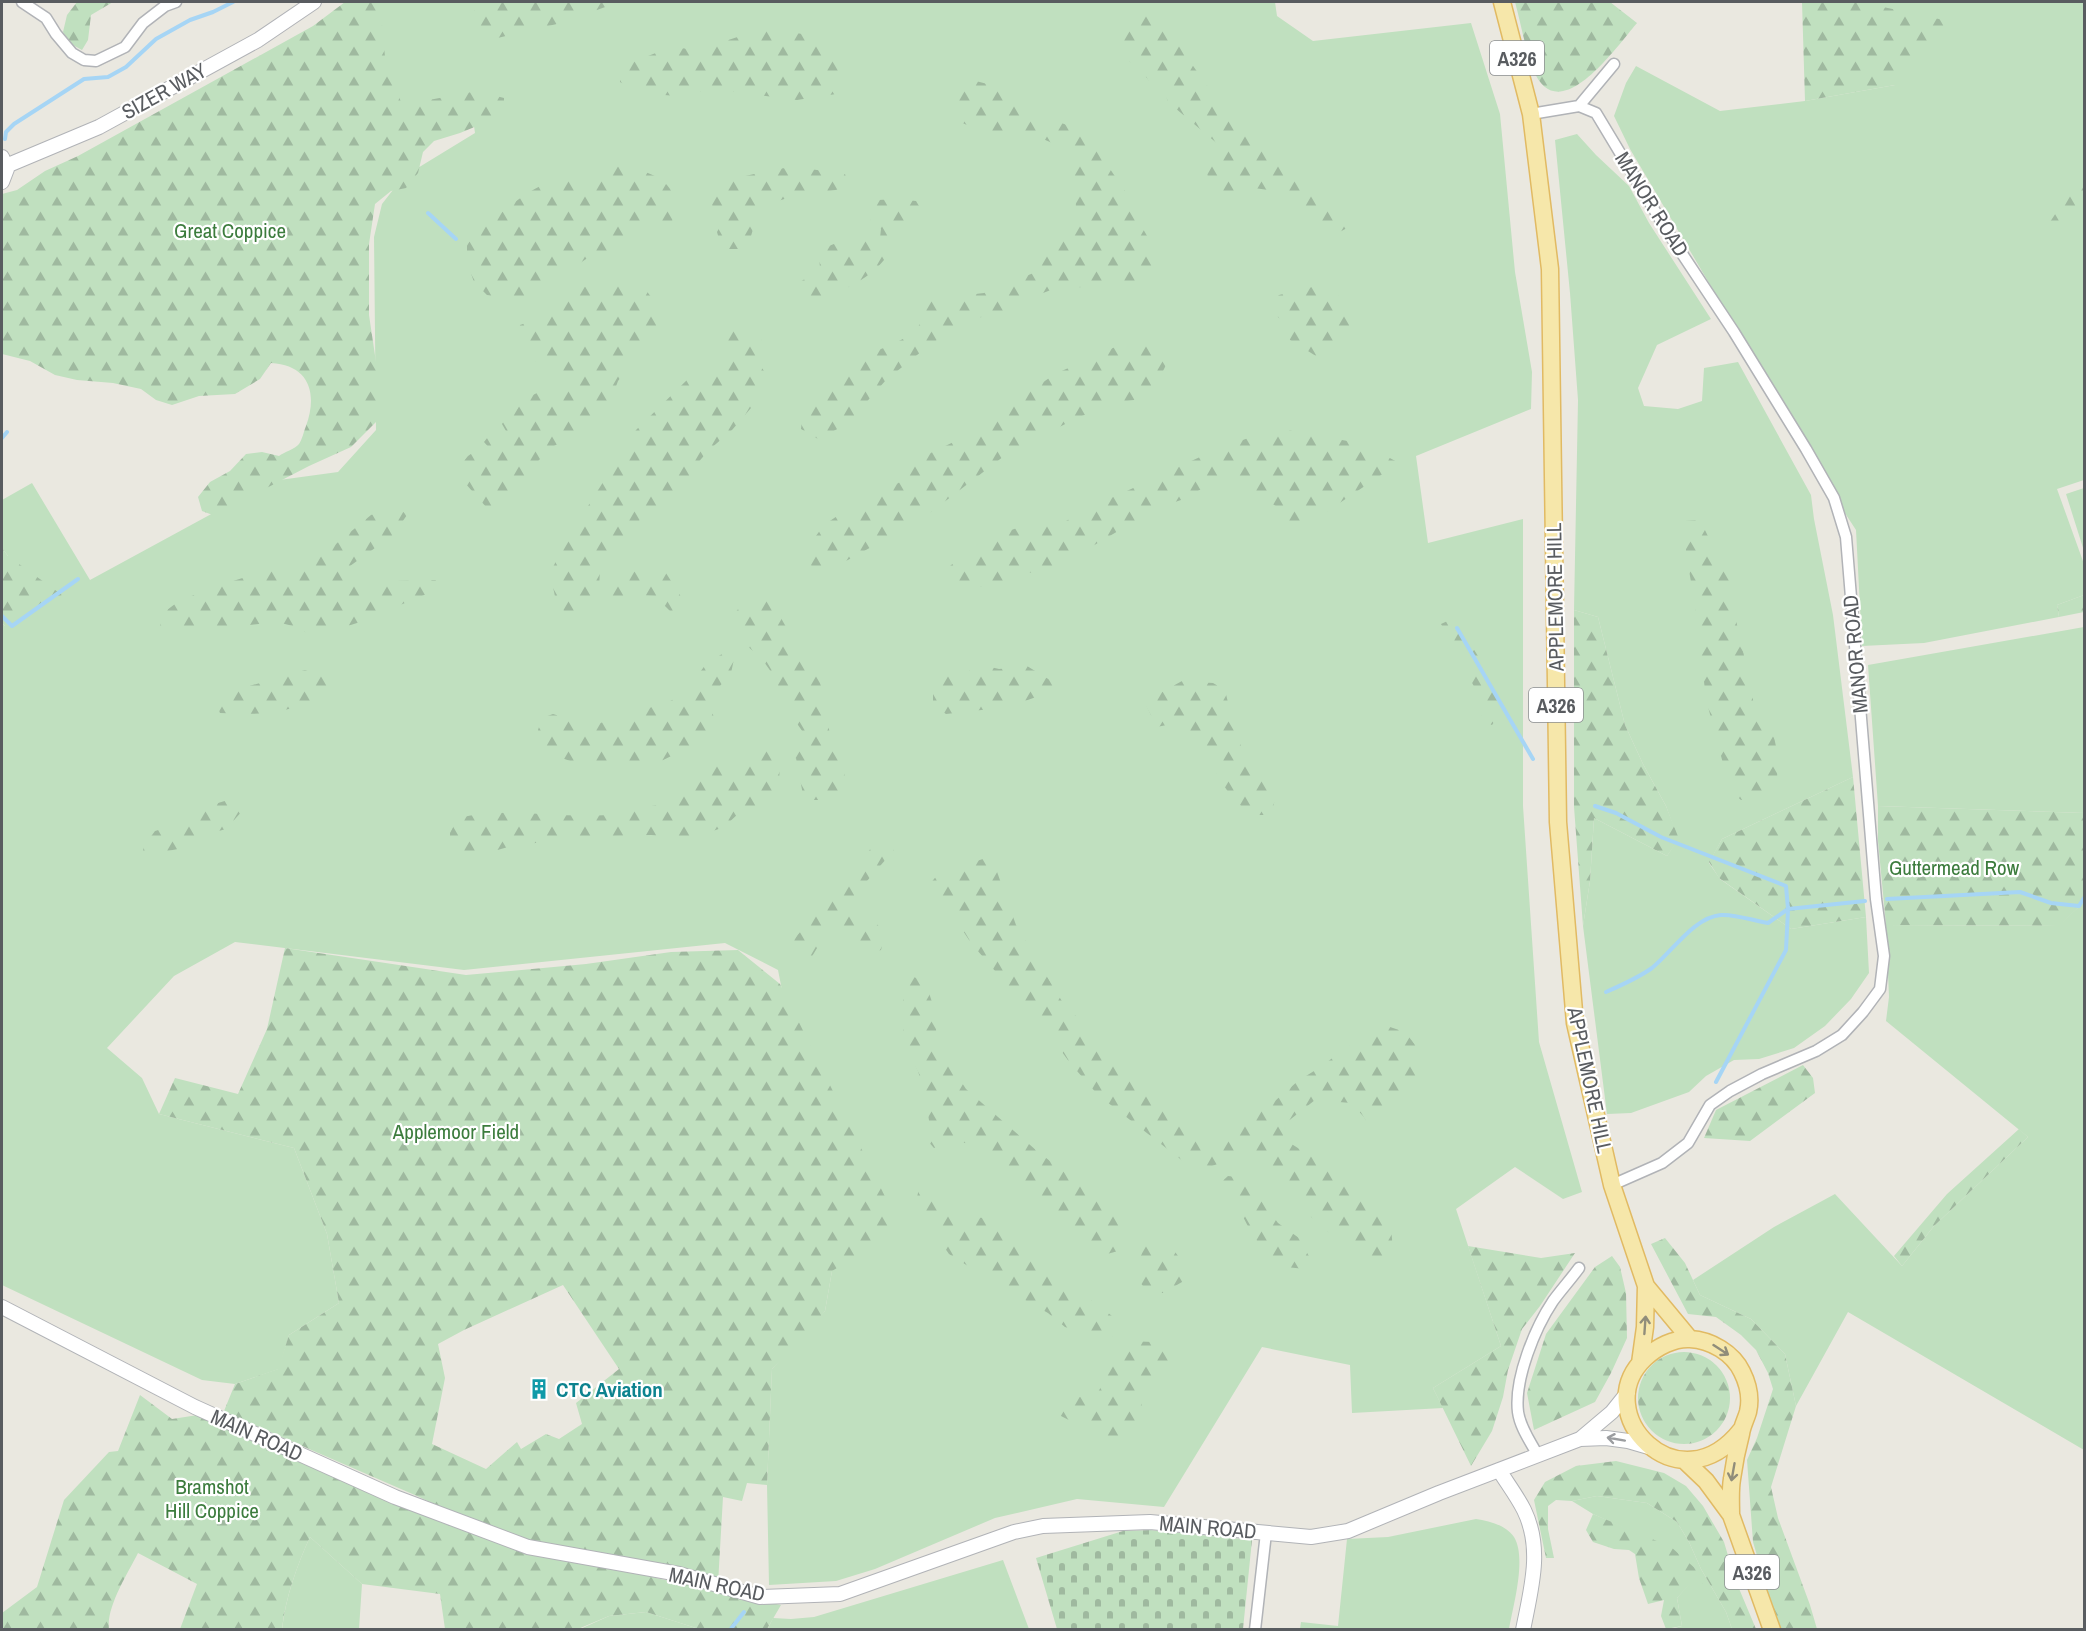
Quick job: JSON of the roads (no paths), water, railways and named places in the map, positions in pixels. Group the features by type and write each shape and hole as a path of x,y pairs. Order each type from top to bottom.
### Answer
{"main road":[{"name":"A326","path":"1502,2 1531,114"},
{"name":"APPLEMORE HILL","path":"1531,114 1550,269 1558,822 1575,1023 1612,1185 1646,1286 1645,1327 1640,1363"},
{"name":"APPLEMORE HILL","path":"1646,1286 1690,1339"},
{"path":"1690,1339 1710,1343 1719,1348 1728,1354 1742,1370 1749,1390 1748,1411 1741,1430 1731,1443 1718,1453 1701,1459 1685,1461 1667,1457 1652,1448 1640,1437 1632,1423 1628,1408 1628,1392 1632,1377 1640,1363 1653,1350 1671,1342 1690,1339"},
{"name":"A326","path":"1731,1515 1731,1482 1741,1430"},
{"name":"A326","path":"1685,1461 1706,1481 1731,1515 1772,1629"}],"street":[{"path":"22,2 46,18 72,53 84,60 96,61 125,47 143,23 174,2"},
{"name":"SIZER WAY","path":"4,162 99,127 258,40 314,2"},
{"path":"1531,114 1580,106 1614,64"},
{"name":"MANOR ROAD","path":"1580,106 1596,113 1667,231 1734,332 1834,498 1846,537 1876,899 1884,956 1880,989 1842,1035 1816,1051 1762,1074 1730,1091 1710,1105 1688,1143 1662,1163 1612,1185"},
{"path":"2,182 6,175 4,162"},
{"path":"1537,1454 1523,1428 1518,1412 1518,1391 1525,1361 1539,1329 1552,1303 1579,1268"},
{"name":"MAIN ROAD","path":"2,1306 195,1407 395,1497 528,1547 679,1574 760,1597 840,1594 1014,1532 1043,1526 1150,1522 1311,1537 1348,1531 1537,1454 1580,1439 1606,1438 1652,1448"},
{"name":"MAIN ROAD","path":"1580,1439 1612,1412 1628,1392"},
{"path":"1499,1470 1524,1510 1535,1543 1536,1562 1523,1629"},
{"path":"1255,1629 1266,1533"}],"waterway":[{"path":"5,139 6,132 14,124 84,79 108,77 126,67 156,39 190,20 233,2"},
{"path":"428,213 456,239"},
{"path":"2,438 7,432"},
{"path":"2,616 12,626 78,579"},
{"path":"1457,628 1533,759"},
{"path":"1595,806 1616,813 1661,837 1786,886 1788,909 1865,901"},
{"path":"1887,899 2020,892 2051,903 2079,906 2084,898"},
{"path":"1606,992 1652,968 1693,928 1711,917 1733,916 1768,923 1788,909"},
{"path":"1716,1082 1786,950 1788,910"},
{"path":"730,1630 744,1612"}],"place":[{"name":"CTC Aviation","path":"539,1389"}],"park label":[{"name":"Great Coppice","path":"230,230"},
{"name":"Guttermead Row","path":"1954,867"},
{"name":"Applemoor Field","path":"456,1131"},
{"name":"Bramshot Hill Coppice","path":"212,1498"}]}
